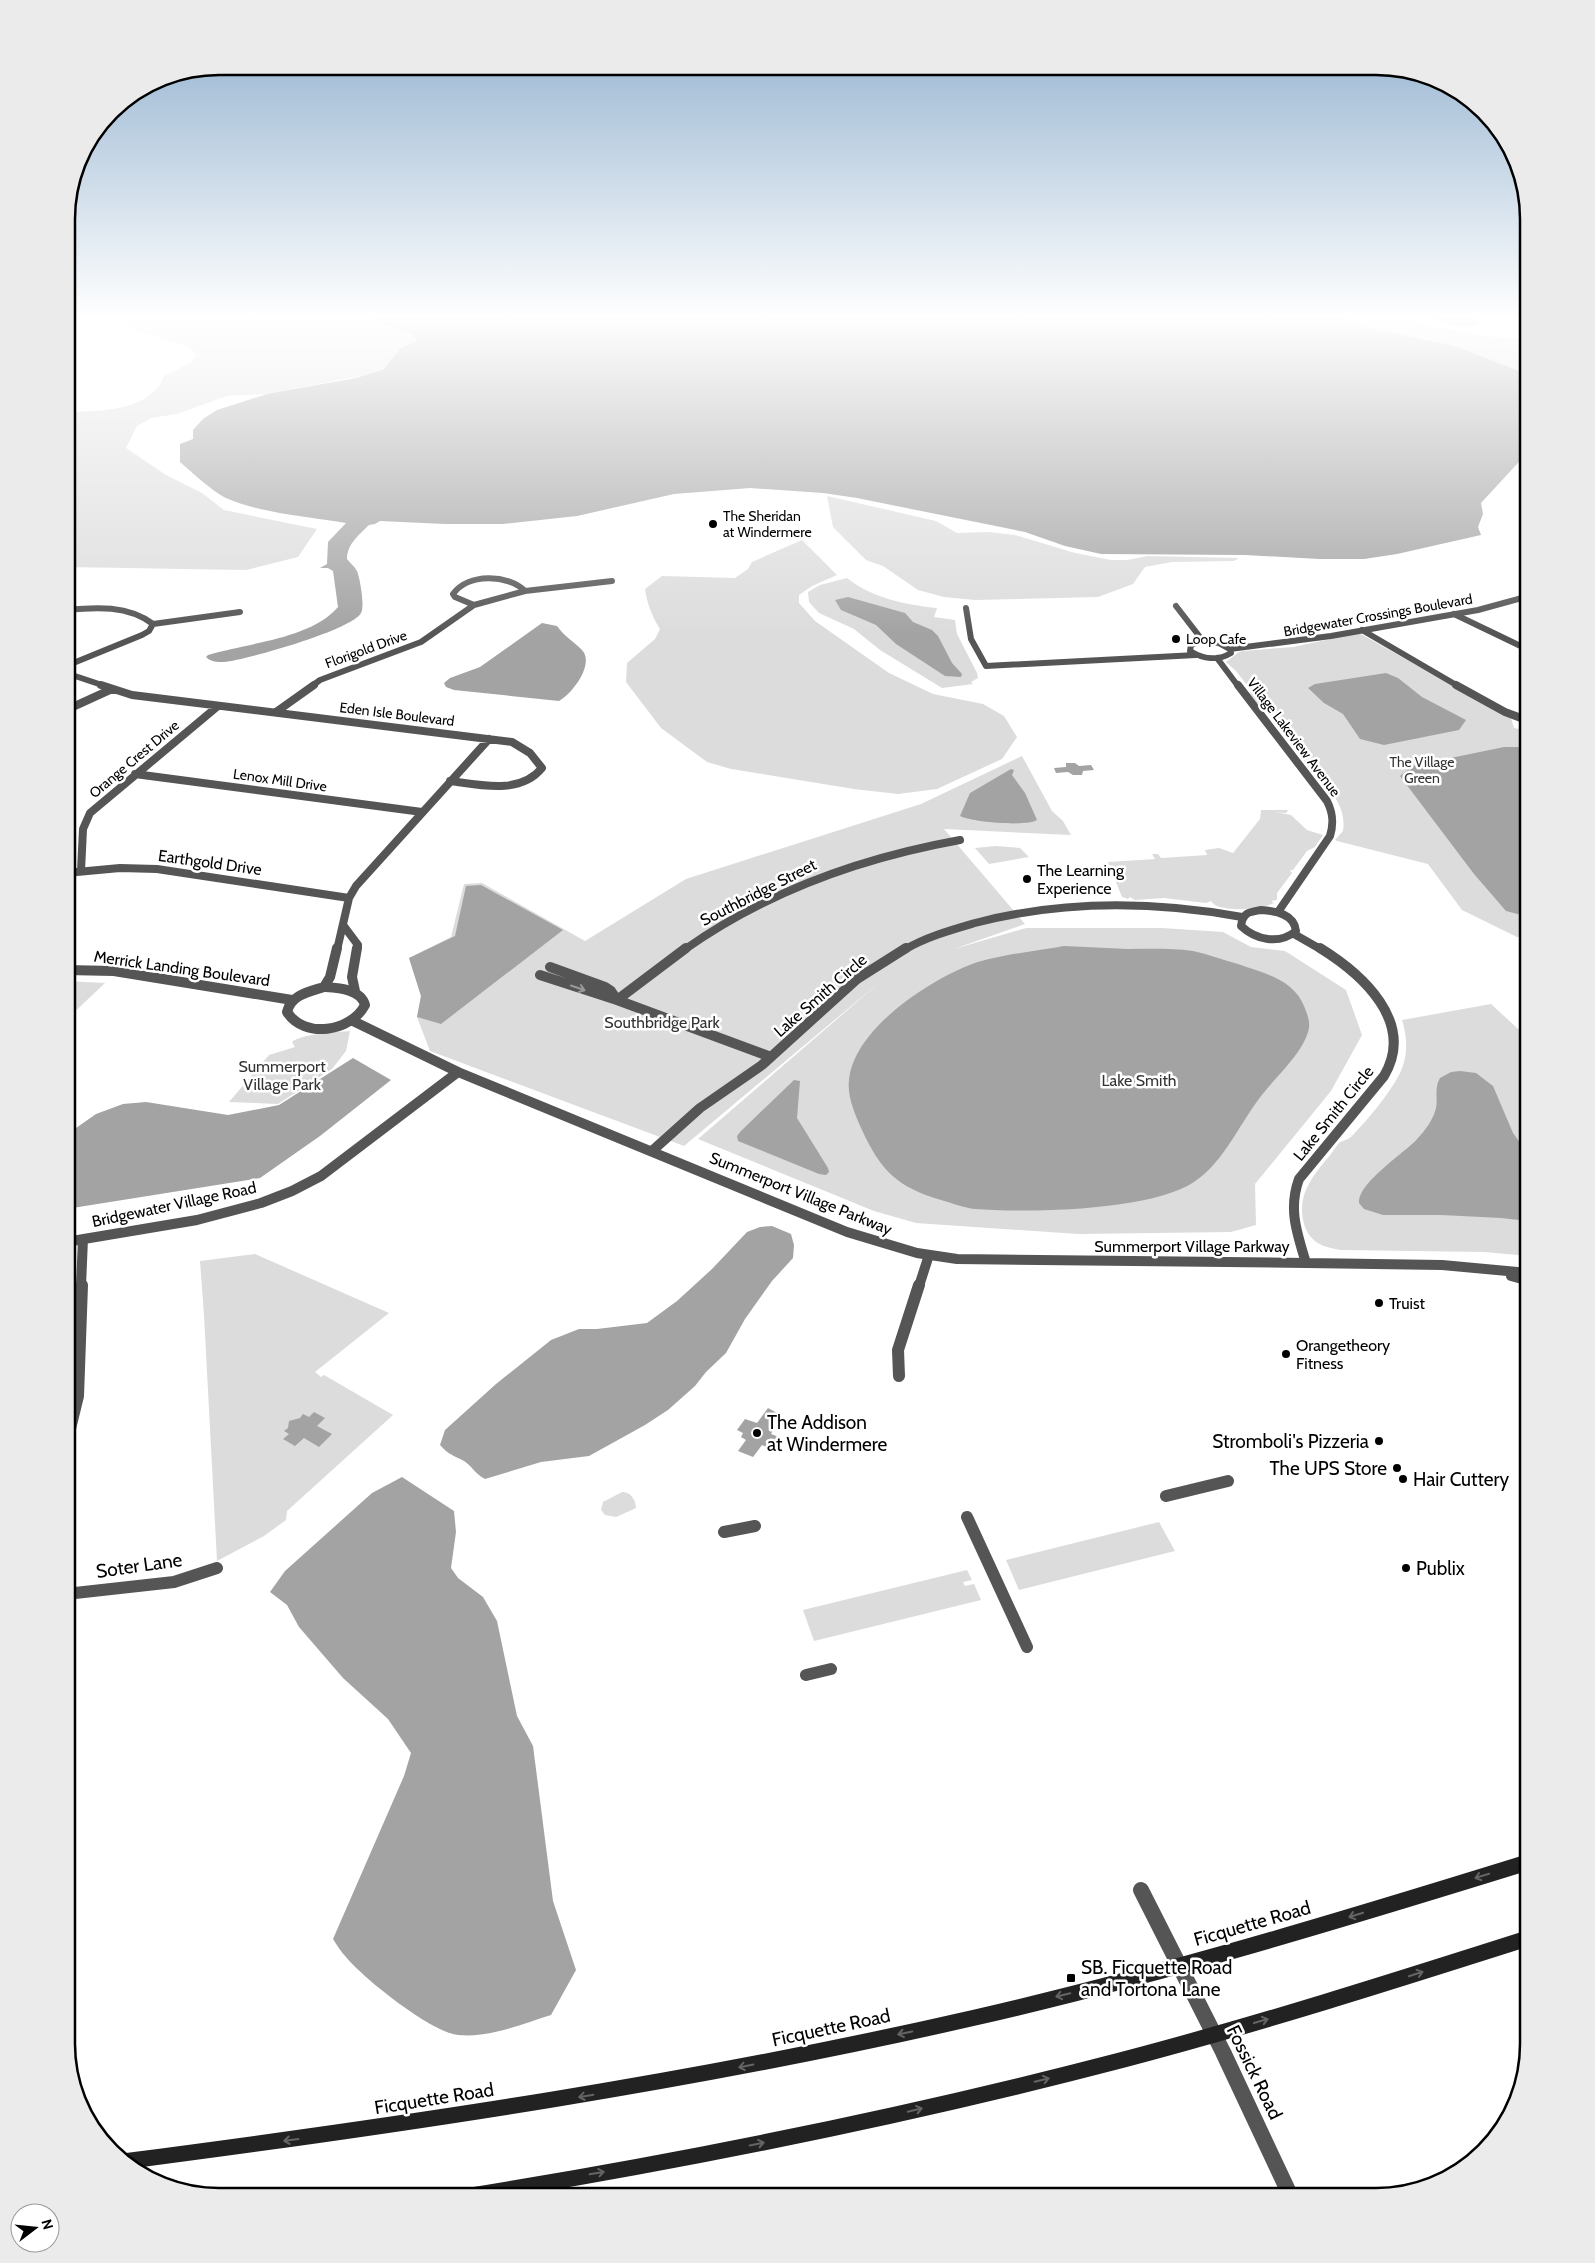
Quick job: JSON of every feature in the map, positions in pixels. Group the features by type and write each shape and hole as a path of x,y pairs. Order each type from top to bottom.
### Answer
{"main road":[{"name":"Ficquette Road","path":"135,2160 339,2134 688,2078 975,2018 1178,1966 1336,1921 1520,1865"},
{"path":"508,2188 742,2147 995,2092 1214,2035 1331,2001 1520,1941"}],"street":[{"path":"474,605 455,597 455,590 465,583 491,579 509,581 525,591"},
{"name":"Florigold Drive","path":"276,712 320,680 421,642 474,605 525,591 612,581"},
{"name":"Bridgewater Crossings Boulevard","path":"1230,649 1272,646 1486,608 1520,599"},
{"path":"1176,606 1203,641"},
{"path":"75,609 95,607 115,609 147,618 153,624"},
{"path":"966,608 968,636 984,663"},
{"path":"153,624 240,612"},
{"path":"1454,614 1520,646"},
{"path":"75,662 142,635 149,631 153,624"},
{"path":"1362,630 1404,656 1497,707 1520,717"},
{"path":"1203,641 1220,643 1230,649 1229,655 1217,658 1196,655 984,663 1189,647 1194,643 1203,641"},
{"path":"1189,647 1190,651 1196,655"},
{"name":"Village Lakeview Avenue","path":"1217,658 1327,800 1331,809 1333,824 1330,836 1278,912"},
{"name":"Eden Isle Boulevard","path":"75,676 132,695 512,742 522,747 541,764 542,768 540,773 532,779 510,786 450,781"},
{"path":"75,706 112,689"},
{"name":"Orange Crest Drive","path":"81,871 83,829 96,806 218,706"},
{"path":"324,987 330,976 349,898 356,886 489,739"},
{"name":"Lenox Mill Drive","path":"135,774 422,812"},
{"name":"Southbridge Street","path":"616,1000 662,964 707,933 774,897 826,874 854,865 910,850 960,840"},
{"name":"Earthgold Drive","path":"75,872 120,868 157,869 349,898"},
{"name":"Lake Smith Circle","path":"652,1151 699,1109 741,1082 771,1057 852,983 899,952 955,929 1022,914 1108,903 1165,904 1242,916"},
{"path":"1261,910 1278,912 1289,917 1296,924 1294,934 1280,939 1261,938 1252,935 1241,926 1242,916 1246,913 1261,910"},
{"path":"343,925 358,945 352,977 355,991"},
{"name":"Lake Smith Circle","path":"1294,934 1333,955 1366,982 1386,1010 1393,1037 1389,1067 1376,1086 1300,1179 1294,1192 1291,1204 1292,1215 1306,1263"},
{"path":"550,967 605,987 611,991 616,1000"},
{"name":"Merrick Landing Boulevard","path":"75,970 114,971 292,1000"},
{"path":"540,975 616,1000 771,1057"},
{"path":"341,986 355,991 362,997 364,1005 360,1013 351,1020 322,1029 299,1026 291,1021 287,1015 287,1007 292,1000 312,989 341,986"},
{"name":"Summerport Village Parkway","path":"351,1020 458,1072 848,1232 885,1245 929,1255 997,1260 1306,1263 1478,1268 1520,1272"},
{"name":"Bridgewater Village Road","path":"75,1241 226,1214 261,1204 297,1190 321,1176 458,1072"},
{"path":"75,1408 78,1396 83,1240"},
{"path":"899,1376 898,1350 929,1255"},
{"name":"Summerport Village Parkway","path":"1478,1268 1520,1279"},
{"path":"1166,1496 1228,1481"},
{"path":"966,1517 1027,1646"},
{"path":"724,1532 755,1526"},
{"name":"Soter Lane","path":"75,1593 174,1582 216,1568"},
{"path":"806,1675 831,1669"},
{"name":"Fossick Road","path":"1141,1890 1214,2035 1287,2188"}],"green space":[{"path":"75,423 143,423 137,426 126,448 166,475 202,493 224,510 317,529 298,557 246,570 75,567"},
{"path":"827,496 936,521 957,533 988,532 1015,535 1075,553 1111,560 1127,560 1148,556 1239,558 1234,561 1172,562 1145,567 1133,584 1098,597 975,600 944,597 918,590 883,566 866,560 833,527"},
{"path":"802,540 837,575 812,586 799,595 799,603 815,621 889,673 933,694 983,704 1004,716 1017,737 1002,759 937,789 898,794 854,789 731,769 707,762 661,728 626,682 627,663 655,639 660,629 650,610 645,589 662,576 735,578 748,569 752,562"},
{"path":"847,578 867,591 913,605 937,608 934,617 955,620 957,634 978,678 971,682 973,684 942,688 880,650 854,629 819,613 809,602 808,592 820,585"},
{"name":"The Village Green","path":"1359,633 1511,718 1514,728 1520,729 1520,937 1462,910 1428,864 1335,840 1343,831 1344,822 1336,798 1314,771 1309,768 1268,712 1263,710 1250,694 1251,690 1226,662 1243,651 1293,647"},
{"name":"Southbridge Park","path":"1022,756 1052,811 1063,821 1071,835 944,829 1025,924 954,949 1026,928 1162,928 1223,932 1251,947 1285,951 1346,990 1362,1035 1331,1091 1255,1184 1256,1225 1231,1232 1078,1234 916,1223 874,1211 698,1139 880,982 684,1146 430,1051 417,1017 421,996 409,958 451,937 464,884 482,883 585,941 686,879 921,804"},
{"path":"1261,810 1288,810 1286,813 1275,812 1291,815 1307,830 1323,835 1315,847 1307,851 1293,870 1290,870 1292,873 1277,893 1277,900 1271,901 1274,903 1249,909 1230,909 1215,905 1211,901 1206,903 1164,898 1135,900 1130,897 1128,899 1122,897 1108,862 1155,859 1152,854 1158,854 1161,858 1207,855 1205,850 1219,848 1233,853 1260,819"},
{"path":"996,846 1020,848 1029,857 989,864 975,848"},
{"path":"75,981 105,983 75,1011"},
{"path":"1491,1004 1520,1031 1520,1255 1484,1252 1341,1250 1319,1244 1308,1233 1305,1227 1302,1208 1305,1192 1313,1176 1339,1143 1350,1137 1365,1122 1399,1075 1404,1062 1406,1048 1402,1020"},
{"name":"Summerport Village Park","path":"350,1031 346,1051 332,1069 278,1104 229,1102 269,1055 295,1047 292,1042 303,1037"},
{"path":"255,1254 389,1313 315,1372 321,1377 324,1375 393,1415 287,1511 286,1520 264,1536 217,1561 200,1261"},
{"path":"622,1492 628,1493 632,1497 636,1508 616,1517 605,1515 601,1510 603,1502"},
{"path":"1159,1522 1175,1551 1019,1590 1006,1560"},
{"path":"967,1570 972,1580 963,1582 965,1586 974,1584 981,1600 814,1641 803,1610"}],"shaded area":[{"path":"200,423 1520,423 1520,461 1481,503 1483,514 1478,527 1481,535 1397,554 1364,559 1319,559 1245,555 1101,554 1065,546 1025,532 857,498 823,493 750,488 674,494 577,516 503,524 380,521 369,525 361,532 349,549 347,559 358,575 362,599 361,613 353,620 339,628 275,650 236,660 217,662 206,657 295,633 326,618 338,607 333,571 328,568 320,568 327,564 328,542 346,523 263,510 231,500 219,494 180,462 180,444 193,439 193,430"},
{"path":"848,597 905,613 913,622 932,630 938,636 952,663 962,674 961,677 945,676 896,644 876,625 841,610 835,600"},
{"path":"542,623 557,626 582,650 585,656 586,663 580,678 570,692 559,701 454,690 446,687 444,683 450,678 480,667"},
{"path":"1386,673 1398,678 1422,697 1466,720 1459,730 1384,745 1360,739 1343,714 1324,703 1308,688 1315,684"},
{"path":"1504,747 1520,747 1520,915 1506,911 1474,874 1400,776 1412,766"},
{"path":"1066,763 1075,763 1079,766 1091,765 1094,770 1083,771 1082,775 1073,775 1068,772 1056,773 1054,768 1066,767"},
{"path":"1011,769 1014,770 1012,775 1025,793 1037,820 1022,823 999,823 960,816 970,793"},
{"path":"481,885 563,930 441,1024 417,1017 421,996 409,958 455,936 466,886"},
{"name":"Lake Smith","path":"1064,946 1193,951 1267,974 1285,983 1299,997 1309,1020 1307,1036 1291,1061 1257,1101 1215,1163 1194,1182 1174,1192 1149,1199 1088,1208 1026,1211 975,1209 962,1207 926,1195 892,1176 869,1144 850,1099 849,1080 854,1061 864,1043 896,1009 935,982 954,972 993,958"},
{"path":"353,1058 391,1080 320,1136 260,1178 75,1208 75,1129 96,1114 123,1104 146,1102 228,1115 279,1105"},
{"path":"1451,1072 1476,1073 1493,1086 1513,1133 1520,1143 1520,1220 1441,1215 1383,1215 1364,1209 1359,1203 1360,1195 1373,1178 1412,1144 1426,1128 1435,1112 1438,1082 1440,1078"},
{"path":"794,1080 800,1081 797,1118 828,1168 829,1172 826,1175 819,1174 738,1141 737,1136 741,1131"},
{"path":"772,1226 791,1234 794,1245 793,1258 772,1281 745,1319 726,1353 706,1372 695,1386 668,1410 589,1456 541,1462 485,1479 440,1445 445,1430 496,1384 551,1340 579,1329 597,1329 647,1323 677,1301 712,1269 747,1232 760,1227"},
{"name":"The Addison at Windermere","path":"768,1408 779,1414 769,1428 773,1430 771,1434 779,1437 771,1449 762,1445 753,1457 738,1451 746,1440 741,1437 743,1433 737,1430 745,1419 757,1423"},
{"path":"314,1412 325,1418 317,1426 332,1434 319,1447 304,1438 295,1446 283,1439 289,1434 284,1431 288,1428 289,1421 300,1418 303,1414 309,1417"},
{"path":"402,1477 454,1511 456,1532 451,1568 458,1578 483,1597 497,1621 517,1716 533,1746 553,1901 576,1970 551,2015 505,2030 482,2034 458,2035 446,2032 415,2015 382,1991 355,1967 333,1939 404,1776 411,1753 388,1719 343,1678 299,1627 287,1605 270,1592 285,1571 372,1493"}],"place":[{"name":"The Sheridan at Windermere","path":"713,524"},
{"name":"Loop Cafe","path":"1176,639"},
{"name":"The Learning Experience","path":"1027,879"},
{"name":"Truist","path":"1379,1303"},
{"name":"Orangetheory Fitness","path":"1286,1354"},
{"name":"The Addison at Windermere","path":"757,1433"},
{"name":"Stromboli's Pizzeria","path":"1379,1441"},
{"name":"The UPS Store","path":"1397,1468"},
{"name":"Hair Cuttery","path":"1403,1479"},
{"name":"Publix","path":"1406,1568"},
{"name":"SB. Ficquette Road and Tortona Lane","path":"1071,1978"}]}
